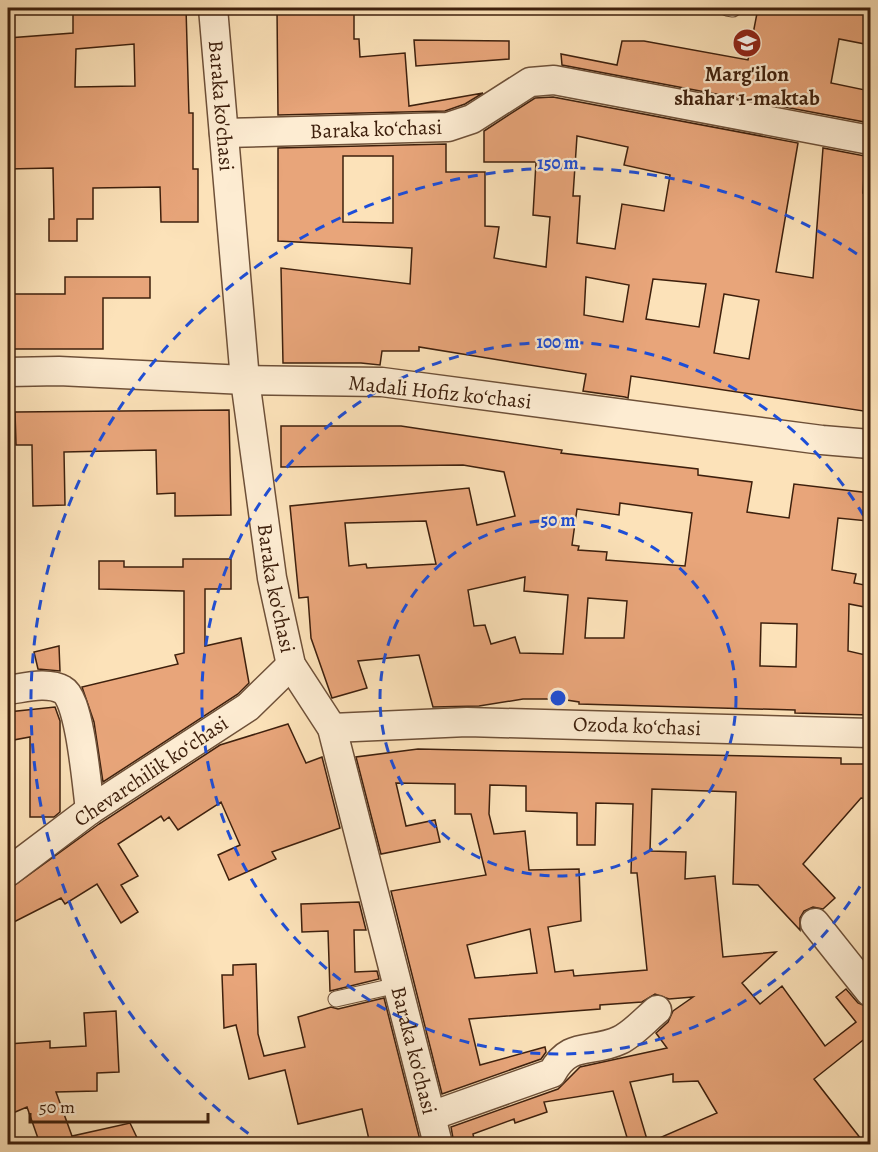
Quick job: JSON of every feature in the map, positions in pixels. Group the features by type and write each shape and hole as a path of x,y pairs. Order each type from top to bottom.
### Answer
{"street":[{"name":"Baraka ko'chasi","path":"213,8 245,380 272,578 291,665 332,728 438,1144"},
{"name":"Baraka koʻchasi","path":"224,133 448,127 472,119 530,82 554,80 870,140"},
{"name":"Madali Hofiz koʻchasi","path":"8,372 59,371 245,380 382,382 822,440 870,444"},
{"name":"Chevarchilik koʻchasi","path":"8,872 90,810 248,706 291,665"},
{"path":"8,690 41,686 61,688 68,694 78,722 90,810"},
{"name":"Ozoda koʻchasi","path":"332,728 467,722 870,733"},
{"path":"815,923 870,992"},
{"path":"431,1116 552,1074 560,1059 569,1052 621,1040 657,1010"}],"lane":[{"path":"336,999 398,985"}],"building":[{"path":"73,8 186,8 189,113 193,113 193,169 198,169 198,222 161,222 160,187 93,188 93,219 77,219 77,241 49,241 49,219 54,219 53,168 8,169 8,38 73,33","holes":["134,44 135,86 75,87 76,49"]},
{"path":"277,8 354,8 354,39 359,39 360,57 405,53 409,106 483,93 465,104 445,111 278,115"},
{"name":"Marg'ilon shahar 1-maktab","path":"758,8 870,8 870,45 839,39 831,83 870,91 870,123 562,65 561,54 617,65 622,41 644,41 748,60"},
{"path":"414,40 509,41 509,59 416,66"},
{"path":"553,97 798,143 776,272 813,278 823,148 865,156 863,193 870,193 870,412 631,376 628,398 583,391 586,374 419,347 419,351 382,351 380,365 283,363 281,268 410,284 412,248 278,241 278,148 446,144 446,172 485,172 485,226 499,227 494,258 546,267 550,217 533,215 536,162 484,162 484,131 535,98","holes":["577,136 628,147 624,165 670,175 664,211 622,204 615,249 577,243 580,196 573,196","343,156 393,156 393,223 343,222","586,277 629,285 623,322 584,315","653,279 706,284 699,327 646,319","724,294 759,300 749,359 714,353"]},
{"path":"65,277 150,277 150,298 103,298 103,349 8,349 8,294 65,294"},
{"path":"229,410 231,515 175,516 175,493 157,494 156,450 64,452 65,505 33,506 32,445 16,445 15,412"},
{"path":"281,426 401,426 562,450 561,453 698,469 698,475 752,482 747,512 789,518 794,484 870,493 868,521 838,518 832,570 856,574 854,583 870,586 870,608 849,604 848,651 870,656 870,715 795,713 795,710 579,704 579,702 560,699 523,699 479,706 433,707 419,655 358,661 367,688 332,698 311,638 308,597 299,598 290,506 469,488 477,525 515,516 504,472 463,465 281,467","holes":["620,503 692,513 685,566 606,560 607,552 578,550 579,546 572,545 577,509 619,515","426,521 436,564 367,568 366,564 349,566 345,523","525,577 524,591 568,595 563,654 520,653 515,637 491,644 485,625 474,626 468,590","588,598 627,601 624,638 585,638","761,623 797,624 796,667 760,666"]},
{"path":"183,559 231,559 231,589 205,589 205,646 241,638 249,683 238,694 103,782 94,722 82,687 178,664 175,655 184,653 184,591 99,589 99,561 124,561 124,567 183,567"},
{"path":"59,646 60,671 38,669 34,652"},
{"path":"55,707 60,721 60,812 54,817 30,817 30,737 8,741 8,712"},
{"path":"288,724 306,763 322,757 340,828 272,852 276,859 229,880 218,855 240,845 221,802 178,830 169,817 164,821 161,816 118,844 138,876 121,885 138,912 121,923 97,884 65,904 61,898 8,925 8,890 99,824 220,745"},
{"path":"418,749 841,758 841,764 870,764 870,799 861,798 803,864 835,898 823,909 813,907 804,911 800,918 800,930 758,885 733,884 736,792 652,789 650,851 686,852 685,879 715,876 723,957 776,952 742,983 760,1004 782,986 825,1046 856,1022 836,997 846,989 858,1003 870,1008 870,1041 867,1037 814,1079 865,1144 629,1144 613,1091 544,1102 547,1112 515,1123 514,1119 473,1134 475,1144 454,1144 451,1127 558,1089 580,1067 667,1048 656,1033 668,1022 673,1011 693,997 669,999 655,994 642,1002 600,1005 600,1009 469,1019 480,1065 545,1047 546,1052 541,1059 442,1094 391,891 486,875 471,814 455,814 455,784 396,783 406,826 435,820 440,842 381,854 356,757","holes":["490,785 526,786 526,811 577,813 577,845 595,845 596,803 633,804 631,873 637,873 647,970 574,976 573,970 555,972 548,927 581,921 579,869 529,870 525,831 494,834 489,814","530,929 537,973 475,978 467,945","673,1074 673,1082 698,1081 717,1113 648,1143 630,1082"]},
{"path":"359,902 366,930 354,930 355,972 377,971 379,979 330,991 328,931 302,932 301,904"},
{"path":"256,964 258,1034 264,1056 305,1047 298,1017 331,1007 338,1009 384,998 421,1144 370,1144 362,1109 298,1124 285,1070 249,1079 236,1025 224,1028 222,975 233,975 233,965"},
{"path":"116,1011 119,1072 97,1073 97,1091 56,1092 72,1136 130,1123 140,1144 40,1144 27,1107 8,1115 8,1044 50,1041 50,1048 86,1046 84,1013"}],"place":[{"name":"Marg'ilon shahar 1-maktab","path":"747,43"}]}
